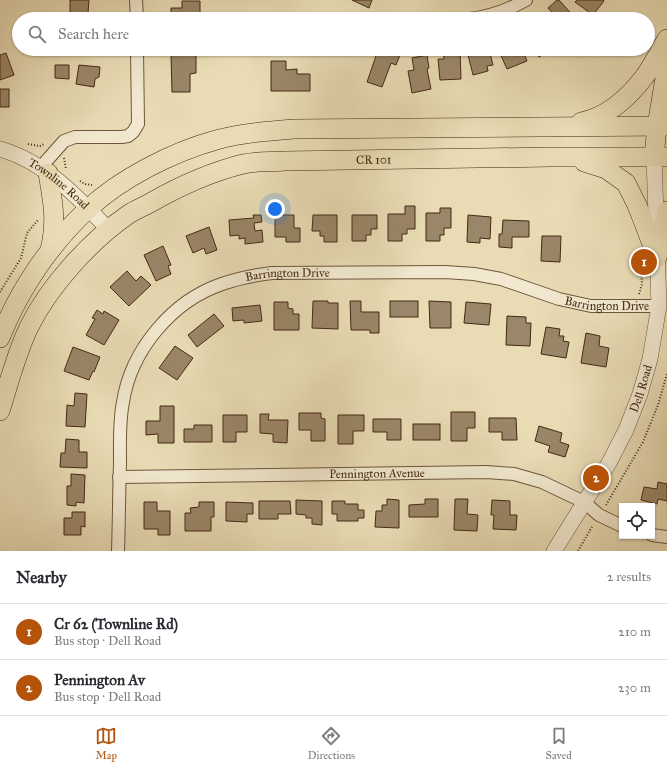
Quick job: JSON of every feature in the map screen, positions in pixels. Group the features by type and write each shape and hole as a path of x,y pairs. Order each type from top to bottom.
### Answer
{"main road":[{"path":"562,126 590,121 609,111 628,96 645,76 667,39"},
{"path":"661,157 667,66"},
{"path":"0,338 10,313 35,272 50,250 88,208 137,174 163,160 188,149 216,140 256,132 294,129 662,126"},
{"path":"551,157 588,163 606,170 626,182 637,205 657,257"},
{"name":"CR 101","path":"0,411 14,366 29,328 42,304 66,273 98,239 129,214 166,194 203,178 244,164 293,161 661,157"},
{"path":"45,170 54,203 55,223 50,250"},
{"path":"657,257 667,211"}],"street":[{"path":"136,0 137,12"},
{"path":"501,12 526,0"},
{"path":"45,170 64,141 69,138 122,137 128,136 136,128 138,124 137,56"},
{"name":"Townline Road","path":"0,149 12,152 45,170 88,208 109,230"},
{"name":"Dell Road","path":"554,551 616,450 626,430 640,394 650,359 659,306 657,257 661,157"},
{"name":"Barrington Drive","path":"118,551 120,428 123,401 130,376 142,352 156,330 175,312 197,296 220,284 246,277 272,273 445,272 474,274 501,279 559,299 591,306 659,306"},
{"name":"Pennington Avenue","path":"119,477 486,472 514,474 542,482 584,502 599,515 619,525"},
{"path":"655,536 667,537"}],"path":[{"path":"578,551 643,442 658,405 667,374"}],"building":[{"path":"70,0 89,0 88,12 70,12"},
{"path":"352,0 372,0 369,8"},
{"path":"559,0 570,12 552,12 548,8"},
{"path":"577,0 604,1 595,12 589,12 575,2"},
{"path":"182,1 200,1 200,12 171,12 171,8 182,8"},
{"path":"6,53 14,75 0,80 0,55"},
{"path":"171,56 196,56 196,73 190,74 190,92 172,92"},
{"path":"376,56 399,56 396,65 391,63 382,87 367,82"},
{"path":"427,56 429,68 427,69 431,89 412,93 408,71 414,70 412,58"},
{"path":"444,56 460,56 461,79 440,80 438,59 444,59"},
{"path":"468,56 491,56 493,65 487,66 488,71 473,75"},
{"path":"501,56 525,56 527,61 507,69"},
{"path":"271,61 286,61 286,70 297,69 297,74 310,74 310,91 271,91"},
{"path":"55,65 69,65 69,79 55,78"},
{"path":"79,65 100,67 99,77 95,79 94,87 76,84"},
{"path":"0,89 9,89 9,107 0,107"},
{"path":"405,206 415,206 415,229 407,229 407,234 402,234 402,241 388,241 388,214 405,214"},
{"path":"440,208 451,208 451,228 444,228 444,235 440,235 440,241 426,241 426,213 440,213"},
{"path":"253,215 261,215 262,222 254,223 255,231 262,230 263,242 245,244 245,238 239,239 239,235 230,236 229,220 254,218"},
{"path":"275,215 294,215 294,228 300,228 300,242 286,242 286,237 275,237"},
{"path":"313,215 337,215 337,242 324,242 324,236 320,236 320,231 312,231"},
{"path":"352,215 377,215 377,229 371,229 371,235 366,235 366,241 352,241"},
{"path":"468,215 491,217 490,239 480,238 480,243 467,242"},
{"path":"503,220 529,221 529,237 512,237 512,248 499,247 499,234 502,234"},
{"path":"209,227 217,250 206,254 204,248 193,253 186,236"},
{"path":"542,236 561,236 560,262 541,261"},
{"path":"163,246 171,265 168,266 171,274 156,281 144,255"},
{"path":"127,271 136,281 141,276 151,285 129,306 110,287"},
{"path":"313,301 338,303 338,329 312,328"},
{"path":"350,301 361,301 361,312 379,312 379,333 370,333 370,330 351,330"},
{"path":"390,301 418,301 418,317 390,317"},
{"path":"429,301 451,302 451,328 430,328"},
{"path":"274,302 288,302 288,308 293,309 293,314 299,314 299,330 274,330"},
{"path":"466,302 491,304 489,325 464,323"},
{"path":"260,305 262,321 244,323 244,320 233,321 232,308"},
{"path":"97,310 103,314 104,311 119,320 104,345 86,335 95,319 92,318"},
{"path":"214,314 224,326 197,347 188,335"},
{"path":"507,316 526,317 526,323 531,323 530,346 506,345"},
{"path":"546,327 560,329 559,336 564,336 563,341 569,342 566,358 541,354"},
{"path":"586,333 600,336 599,346 609,348 606,367 581,363"},
{"path":"175,346 193,358 177,380 159,368"},
{"path":"73,347 100,357 89,380 64,371"},
{"path":"75,393 87,394 85,427 66,426 67,405 74,406"},
{"path":"160,406 174,406 174,443 158,443 158,434 146,435 146,421 160,421"},
{"path":"451,412 475,412 475,428 467,428 467,441 451,441"},
{"path":"299,413 321,413 321,418 325,419 325,441 311,441 311,430 299,430"},
{"path":"260,414 269,414 268,420 288,420 287,443 273,442 273,434 260,433"},
{"path":"223,415 247,415 247,432 236,432 236,442 223,442"},
{"path":"338,415 364,415 364,431 353,431 353,444 338,444"},
{"path":"489,418 516,418 517,440 502,440 502,432 489,432"},
{"path":"373,419 401,419 401,440 387,440 387,432 373,432"},
{"path":"413,424 440,424 440,440 413,440"},
{"path":"194,425 212,425 212,442 184,442 184,429 194,429"},
{"path":"539,426 562,433 560,442 569,445 565,457 548,452 550,446 535,441"},
{"path":"66,439 79,440 79,452 87,452 87,468 60,467 61,453 65,453"},
{"path":"71,474 85,475 84,503 76,502 76,506 67,505 67,486 71,486"},
{"path":"658,482 667,484 667,501 658,499 657,504 641,500 644,487 657,489"},
{"path":"387,499 399,500 399,528 375,527 376,511 382,511 382,505 387,505"},
{"path":"425,499 438,499 438,517 409,517 409,505 425,504"},
{"path":"455,499 468,499 467,514 478,515 477,531 454,530"},
{"path":"296,500 322,501 322,525 312,524 312,518 306,518 306,515 296,514"},
{"path":"492,500 510,501 510,515 517,515 516,530 493,529 494,515 491,515"},
{"path":"259,501 290,501 291,514 278,514 278,519 259,519"},
{"path":"332,501 345,501 345,504 358,504 358,510 364,510 364,518 358,518 358,521 337,521 337,514 332,514"},
{"path":"144,502 157,502 157,511 170,511 170,535 158,535 158,529 144,529"},
{"path":"199,502 214,502 214,517 211,517 211,531 185,531 185,513 191,513 190,508 199,507"},
{"path":"226,502 253,503 253,514 247,514 247,522 226,521"},
{"path":"72,512 85,512 85,527 81,526 81,535 64,535 64,518 72,518"}],"place":[{"name":"Cr 62 (Townline Rd)","path":"644,262"},
{"name":"Pennington Av","path":"596,478"}]}
